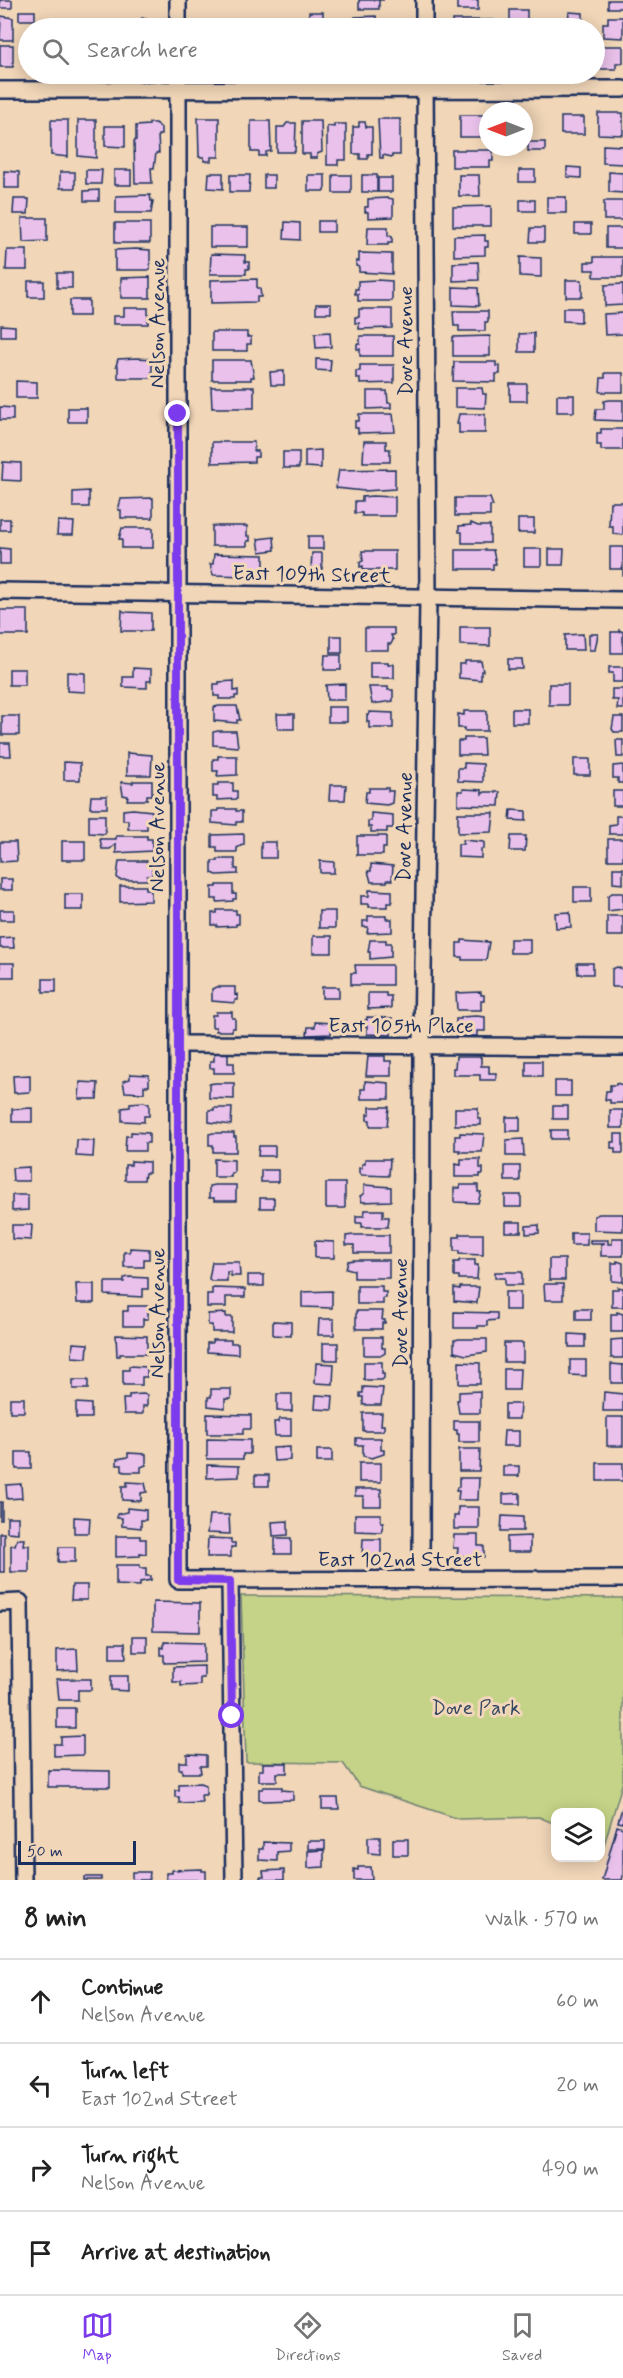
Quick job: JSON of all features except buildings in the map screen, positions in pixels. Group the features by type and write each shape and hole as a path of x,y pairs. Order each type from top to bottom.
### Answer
{"street":[{"path":"178,0 178,18"},
{"path":"424,0 424,18"},
{"name":"Nelson Avenue","path":"178,84 178,1580"},
{"name":"Dove Avenue","path":"421,1580 422,1046 428,598 425,84"},
{"path":"0,90 623,89"},
{"name":"East 109th Street","path":"0,591 623,600"},
{"name":"East 105th Place","path":"178,1044 623,1047"},
{"name":"East 102nd Street","path":"178,1580 623,1579"},
{"path":"230,1581 234,1880"},
{"path":"0,1603 20,1602 23,1880"}],"shaded area":[{"path":"623,1797 623,1880 599,1880"}],"green space":[{"name":"Dove Park","path":"241,1596 623,1598 623,1781 605,1842 605,1808 551,1808 551,1822 539,1817 459,1819 359,1786 343,1763 246,1762"}],"route":[{"path":"178,414 178,1580 230,1581 232,1716"}]}
